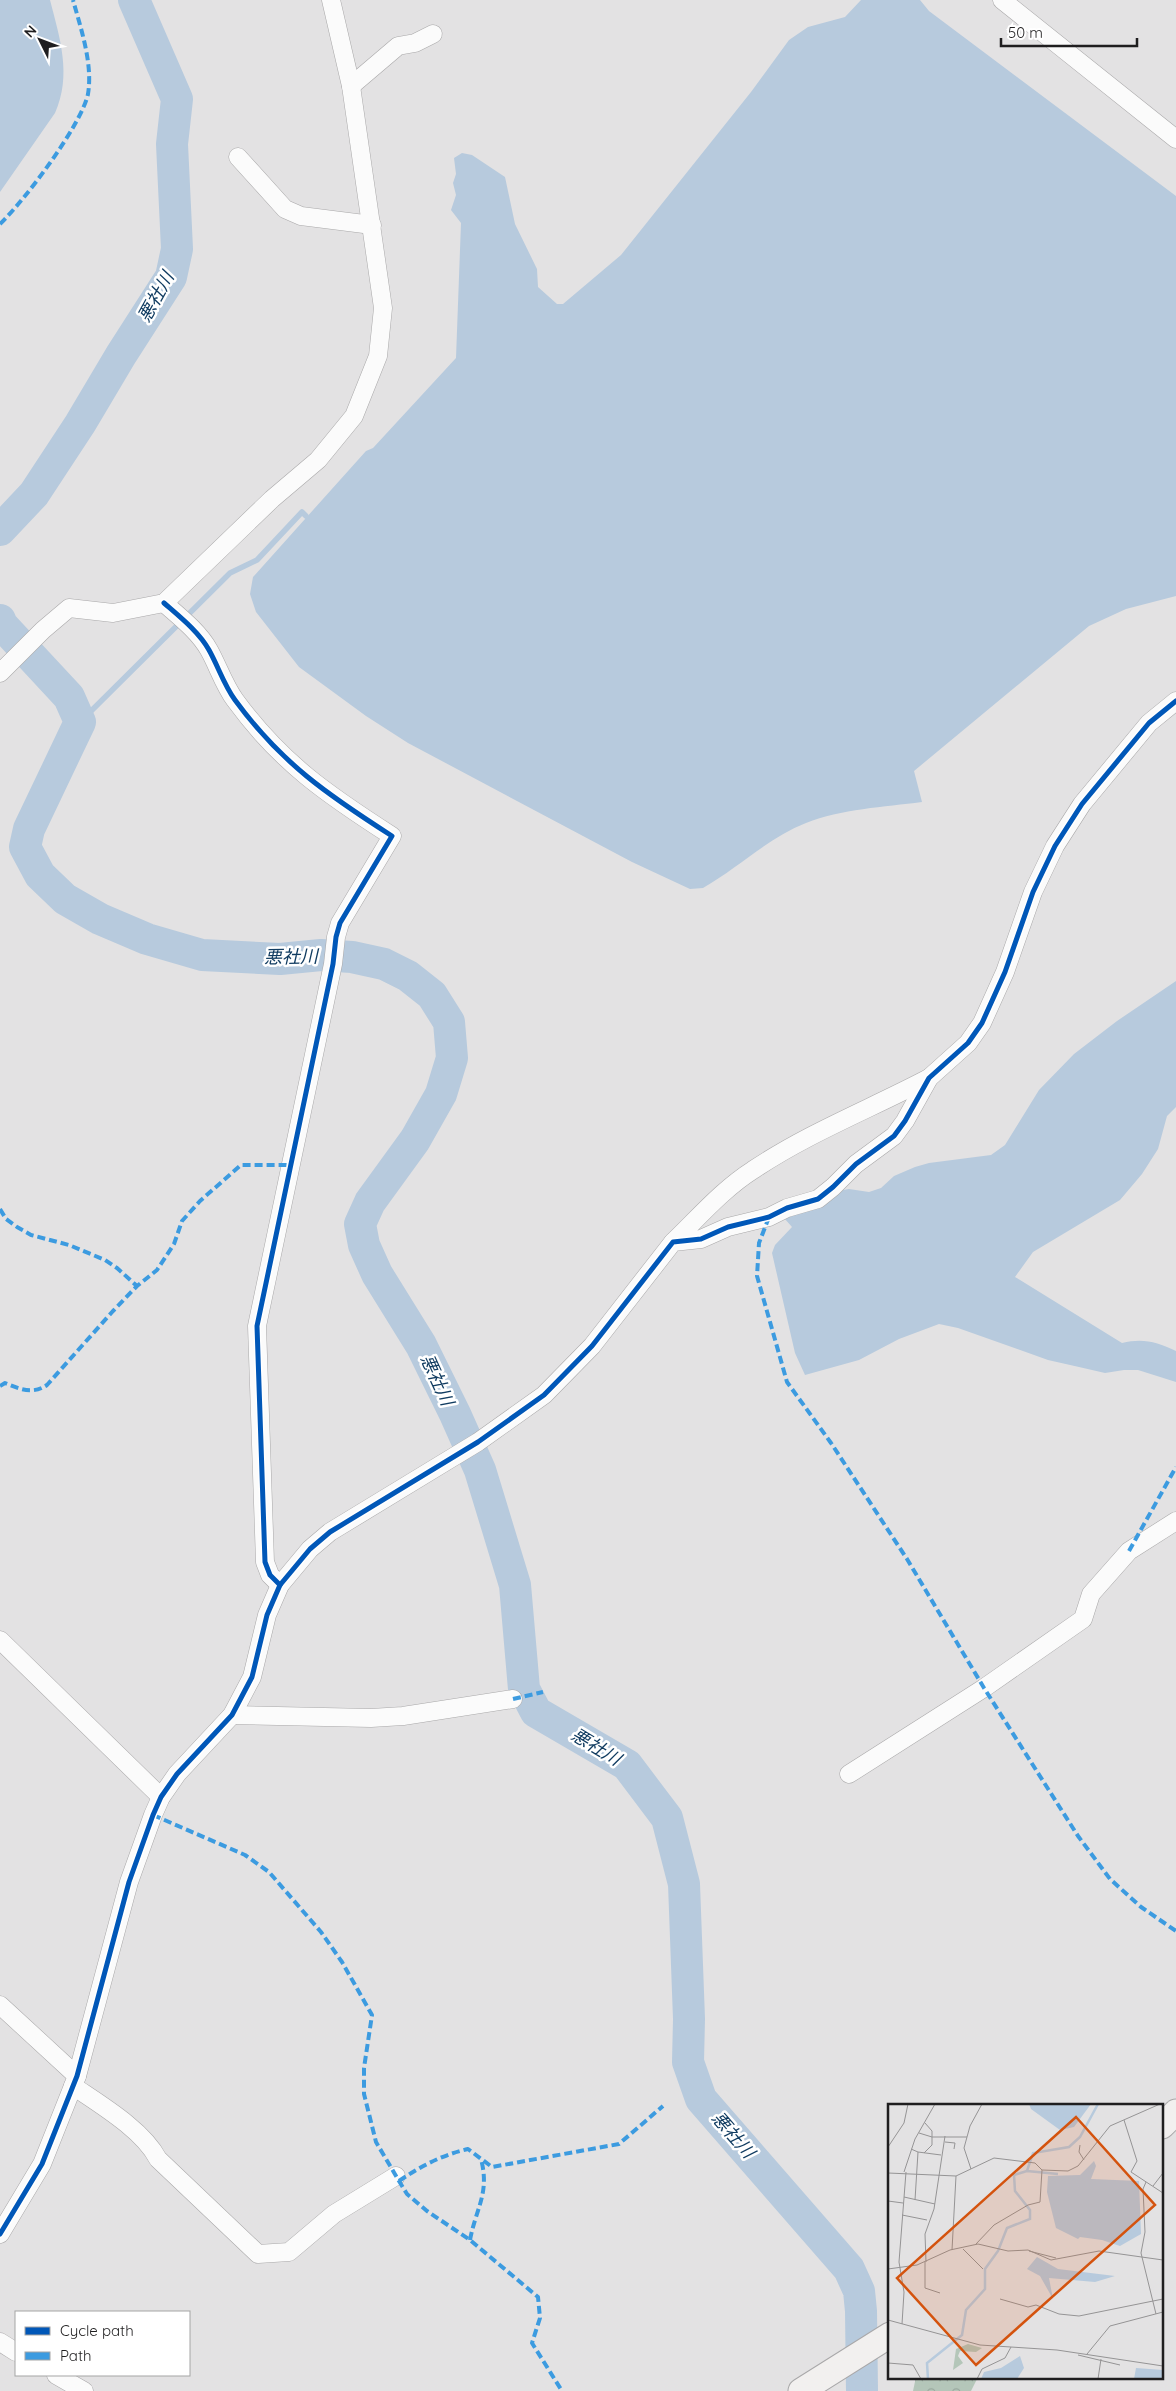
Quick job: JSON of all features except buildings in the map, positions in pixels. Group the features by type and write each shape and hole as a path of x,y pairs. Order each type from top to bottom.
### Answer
{"main road":[{"path":"1164,2124 1176,2112"},
{"path":"801,2391 888,2336"}],"street":[{"path":"176,614 272,499 318,460 354,416 378,356 382,308 372,225 350,86 331,0"},
{"path":"1002,0 1176,138"},
{"path":"350,86 398,46 415,43 433,34"},
{"path":"238,157 285,209 301,216 372,225"},
{"path":"0,673 34,641 42,630 69,608 113,613 176,614 208,648 234,698 269,742 319,788 392,836 346,910 336,937 333,964 257,1326 265,1562 270,1575 280,1584"},
{"path":"0,2234 42,2164 75,2081 129,1882 161,1797 177,1774 232,1715 252,1677 267,1615 280,1584 305,1555 330,1532 478,1442 544,1395 592,1346 673,1242 750,1171 800,1141 929,1078 956,1054 982,1023 1005,972 1033,892 1055,846 1077,813 1149,723 1176,701"},
{"path":"673,1242 701,1239 728,1227 769,1217 787,1208 818,1198 833,1187 856,1164 894,1136 905,1122 929,1078"},
{"path":"849,1774 984,1688 1083,1619 1092,1594 1129,1551 1176,1521"},
{"path":"0,1640 161,1797"},
{"path":"232,1715 371,1718 403,1716 513,1699"},
{"path":"0,2005 75,2081 152,2146 158,2159 258,2254 289,2252 334,2214 396,2176"},
{"path":"0,2342 15,2351"},
{"path":"58,2376 84,2391"}],"green space":[{"path":"916,2378 978,2378 971,2391 913,2391"}],"water":[{"path":"0,0 50,0 63,57 64,71 60,99 55,113 0,192"},
{"path":"861,0 920,0 929,11 1176,196 1176,596 1126,609 1089,626 914,771 922,802 878,807 819,818 792,829 703,888 690,889 632,862 408,743 366,716 299,667 256,612 250,594 253,577 366,451 373,448 456,358 461,223 451,210 456,195 453,183 456,174 454,158 462,153 472,155 505,177 515,224 537,269 538,287 557,304 563,304 621,255 751,92 789,40 808,27 845,17"},
{"path":"1176,981 1176,1107 1167,1116 1158,1149 1142,1174 1120,1200 1033,1252 1015,1277 1122,1343 1150,1342 1176,1351 1176,1382 1138,1370 1105,1373 1048,1360 958,1328 939,1324 899,1339 859,1360 805,1375 795,1353 772,1253 775,1245 792,1227 784,1218 837,1191 849,1189 869,1192 881,1188 894,1176 915,1167 929,1163 991,1155 1005,1145 1039,1090 1074,1054 1117,1021"}],"waterway":[{"name":"悪社川","path":"0,530 34,494 80,424 171,277 177,249 172,144 177,99 134,0"},
{"path":"80,722 230,573 257,560 302,512 306,516"},
{"name":"悪社川","path":"0,620 2,625 69,697 80,722 29,829 25,847 40,875 65,899 100,919 147,939 202,955 280,959 321,955 352,957 384,964 408,976 432,995 449,1022 452,1058 441,1094 415,1140 370,1202 360,1224 364,1245 377,1274 421,1345 480,1470 515,1585 524,1689 536,1712 627,1765 667,1818 684,1884 689,2019 688,2062 701,2099 849,2269 859,2291 862,2391"}],"marked path":[{"path":"0,224 37,181 63,143 75,125 88,94 88,59 73,0"},
{"path":"0,1386 5,1383 21,1389 36,1390 47,1385 113,1311 137,1286 157,1270 174,1244 182,1221 200,1201 241,1165 291,1165"},
{"path":"0,1209 6,1219 31,1235 69,1245 105,1260 137,1286"},
{"path":"769,1217 759,1243 757,1276 787,1382 831,1443 907,1559 984,1688 1078,1836 1110,1879 1141,1907 1176,1931"},
{"path":"1129,1551 1176,1467"},
{"path":"513,1699 543,1692"},
{"path":"153,1815 245,1855 269,1872 321,1932 342,1962 372,2015 364,2068 364,2094 376,2142 407,2194 427,2211 470,2240 538,2297 540,2318 532,2343 562,2391"},
{"path":"399,2181 449,2154 468,2149 492,2167 619,2144 663,2106"},
{"path":"470,2240 483,2191 484,2182 481,2159"}],"cycle path":[{"path":"164,603 189,625 205,643 231,694 270,742 326,792 392,836 340,923 336,937 333,964 257,1326 265,1562 270,1575 280,1585"},
{"path":"0,2234 42,2164 77,2076 129,1882 153,1815 161,1797 177,1774 232,1715 252,1677 267,1615 280,1585 310,1549 330,1532 478,1442 544,1395 592,1346 673,1242 701,1239 728,1227 769,1217 787,1208 818,1199 856,1164 894,1136 905,1121 929,1078 968,1043 982,1023 1005,972 1033,892 1055,846 1082,804 1149,723 1176,701"}]}
